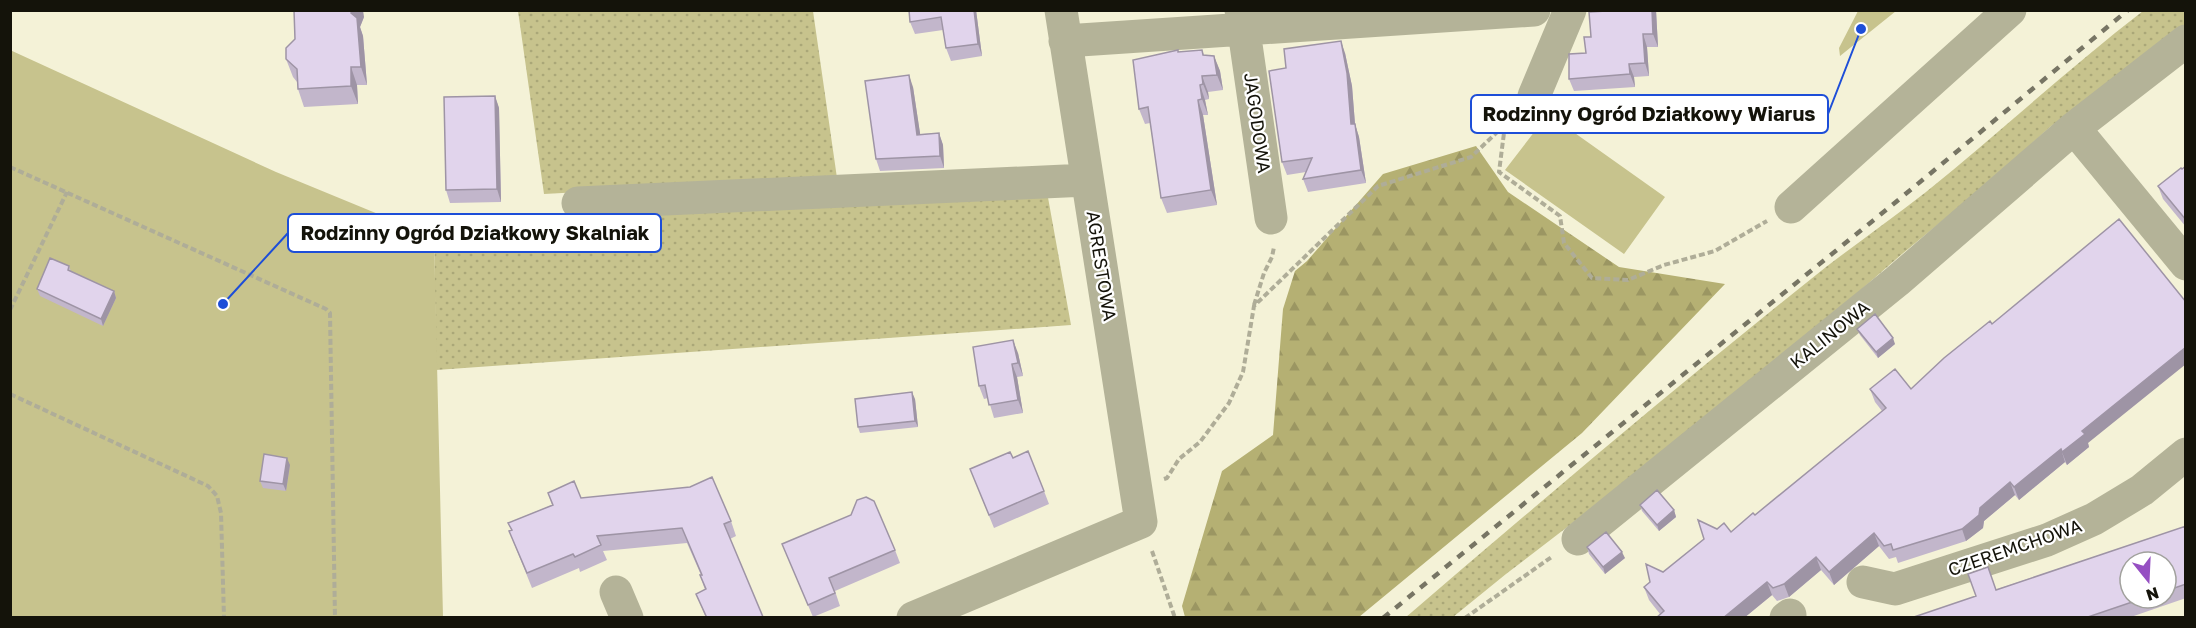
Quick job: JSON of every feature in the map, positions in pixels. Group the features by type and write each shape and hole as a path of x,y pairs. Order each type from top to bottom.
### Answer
{"street":[{"path":"1063,26 1534,10"},
{"path":"1534,96 1570,10"},
{"path":"1791,207 2010,10"},
{"name":"JAGODOWA","path":"1242,20 1270,218"},
{"name":"AGRESTOWA","path":"1063,26 1141,522"},
{"name":"KALINOWA","path":"1578,539 1897,281 2074,128 2186,41"},
{"path":"2074,128 2186,264"},
{"path":"578,203 1087,180"},
{"name":"CZEREMCHOWA","path":"1863,582 1895,589 2047,540 2104,514 2142,490 2186,454"},
{"path":"913,618 1141,522"}],"path":[{"path":"1254,306 1378,186 1471,157 1534,96"},
{"path":"1505,125 1499,172 1560,216 1564,243 1592,278 1628,280 1664,265 1715,251 1791,207"},
{"path":"10,167 326,309 330,314 335,618"},
{"path":"10,310 67,192"},
{"path":"1136,488 1167,478 1179,459 1200,442 1229,403 1243,372 1254,306 1264,273 1272,257 1276,234 1270,218"},
{"path":"10,394 208,486 217,496 221,513 224,618"},
{"path":"1141,522 1175,618"},
{"path":"1465,618 1578,539"}],"shaded area":[{"path":"518,11 813,11 837,178 544,194"},
{"path":"1858,11 1896,11 1840,56 1839,48"},
{"path":"2143,11 2185,11 2185,25 2158,48 2050,127 1987,184 1902,254 1747,389 1453,617 1405,618 1708,362 1825,268 1926,192"},
{"path":"10,50 276,172 434,237 443,617 11,617"},
{"path":"1548,114 1665,197 1624,254 1505,170"},
{"path":"1047,192 1071,325 436,370 434,221"}],"green space":[{"path":"1476,146 1508,192 1619,267 1725,284 1582,433 1359,617 1185,617 1182,606 1222,471 1273,435 1283,309 1295,271 1307,261 1383,174"}],"building":[{"path":"294,10 352,10 351,13 357,18 361,67 351,67 351,86 298,89 297,69 286,59 286,48 295,39"},
{"path":"909,10 974,10 978,44 946,48 941,17 910,22"},
{"path":"1652,10 1653,34 1643,34 1645,63 1629,64 1630,74 1569,79 1569,54 1586,53 1584,37 1591,37 1589,12"},
{"path":"1341,41 1347,73 1351,124 1355,124 1361,170 1303,179 1312,158 1282,162 1269,71 1286,68 1284,49"},
{"path":"1178,50 1178,52 1202,50 1203,55 1214,56 1217,75 1202,76 1203,84 1200,85 1202,99 1198,100 1211,190 1161,198 1148,107 1139,109 1133,60"},
{"path":"909,75 917,135 939,133 940,156 876,159 865,81"},
{"path":"495,96 497,189 446,190 444,97"},
{"path":"2186,166 2186,220 2158,186"},
{"path":"2119,219 2186,302 2186,347 2082,431 2085,434 2062,452 2061,449 2014,487 2010,482 1980,508 1979,515 1962,529 1893,550 1891,544 1884,546 1874,533 1829,572 1816,557 1784,584 1773,588 1767,582 1723,618 1656,618 1664,611 1644,587 1650,582 1646,564 1663,572 1704,539 1698,520 1717,529 1724,523 1731,532 1753,513 1755,515 1886,408 1870,389 1895,369 1911,389 1944,358 1990,321 1992,324"},
{"path":"50,258 69,266 68,270 114,291 101,319 37,289"},
{"path":"1875,314 1893,338 1876,352 1857,329"},
{"path":"1013,340 1018,363 1012,364 1018,400 989,405 985,385 979,386 973,347"},
{"path":"912,392 915,421 858,427 855,399"},
{"path":"1028,451 1044,491 989,515 970,469 1010,452 1013,458"},
{"path":"264,454 287,458 283,484 260,481"},
{"path":"712,477 731,521 724,524 763,617 761,618 707,618 696,594 706,589 682,528 597,536 601,545 575,557 573,554 527,573 509,531 512,530 508,523 553,505 548,493 574,481 581,498 690,487"},
{"path":"1657,490 1674,510 1657,525 1640,505"},
{"path":"866,497 874,501 895,550 829,578 835,593 808,605 782,544 851,515 857,500"},
{"path":"2186,526 2186,584 2178,587 2178,550 2118,550 2118,607 2085,618 1911,618 1976,596 1968,574 1988,567 1996,590"},
{"path":"1606,532 1622,552 1603,567 1587,547"}],"railway":[{"path":"1383,618 1891,206 2128,10"}],"place":[{"name":"Rodzinny Ogród Działkowy Wiarus","path":"1861,29"},
{"name":"Rodzinny Ogród Działkowy Skalniak","path":"223,304"}]}
